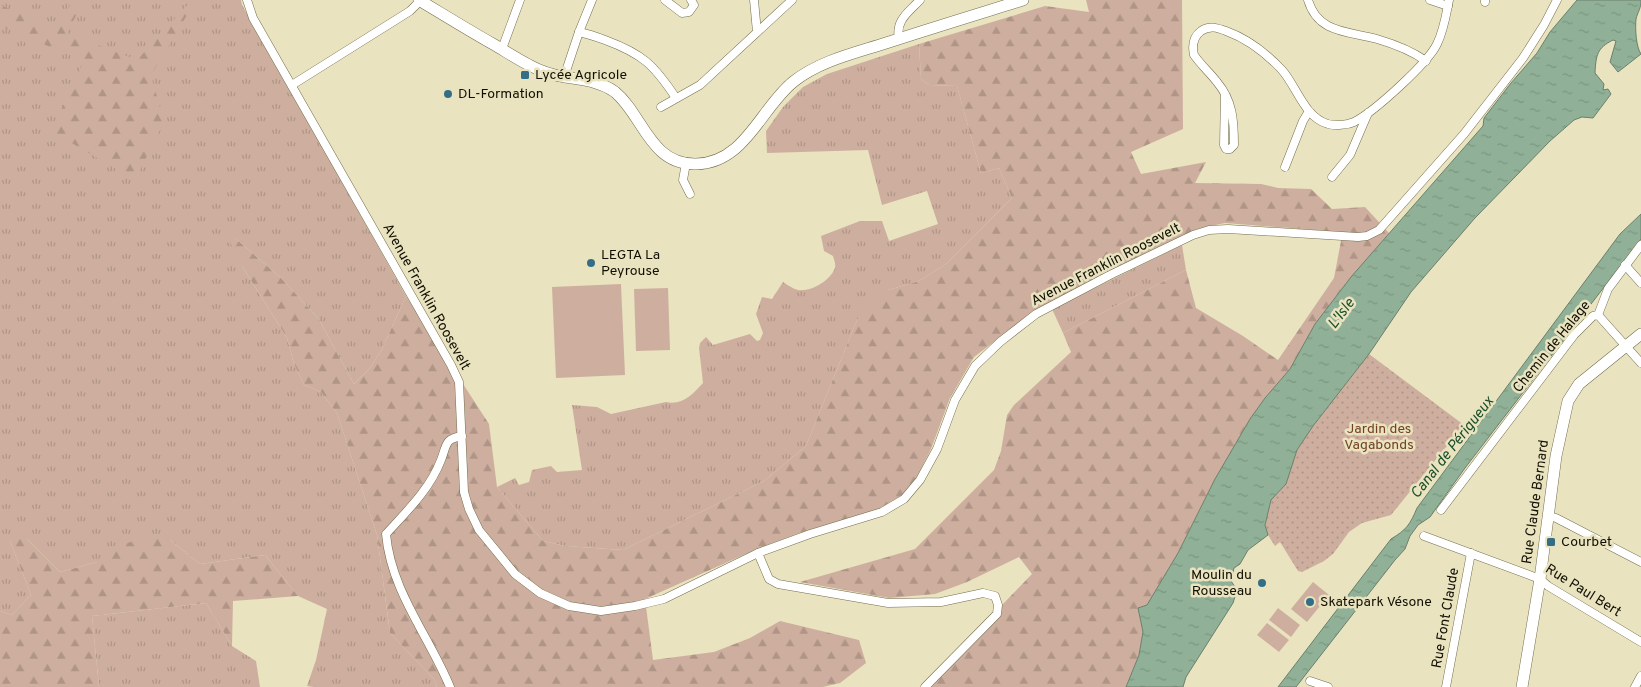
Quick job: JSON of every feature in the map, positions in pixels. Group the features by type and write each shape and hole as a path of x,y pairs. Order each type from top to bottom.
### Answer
{"main road":[{"path":"419,0 528,65 564,77 595,82 615,92 656,147 670,158 696,164 716,160 736,149 747,138 777,98 792,82 806,73 833,60 1023,0"},
{"name":"Rue Claude Bernard","path":"1522,687 1540,579 1556,456 1569,397 1579,384 1641,334"}],"street":[{"name":"Avenue Franklin Roosevelt","path":"247,0 253,18 451,364 459,382 464,492 469,509 479,530 516,574 540,593 569,606 601,611 664,599 758,553 810,534 882,512 904,499 920,480 933,457 955,400 975,366 1000,342 1036,314 1110,274 1193,234 1210,230 1228,229 1358,238 1379,230 1464,134 1523,58 1557,0"},
{"path":"292,85 348,48 410,11 419,0"},
{"path":"502,49 520,0"},
{"path":"564,77 592,0"},
{"path":"665,0 682,13 689,12 694,5 691,0"},
{"path":"754,0 757,32"},
{"path":"661,107 700,85 792,0"},
{"path":"899,39 897,27 900,21 920,0"},
{"path":"1308,0 1314,14 1329,27 1396,45 1426,61"},
{"path":"1225,94 1224,146 1226,149 1230,149 1234,145 1234,123 1231,106 1225,94 1217,82 1194,55 1193,43 1198,35 1208,28 1219,28 1235,34 1253,45 1282,71 1309,111 1321,121 1340,125 1354,122 1368,113 1426,61 1437,45 1446,20 1448,3 1430,0"},
{"path":"579,32 629,49 647,61 662,77 676,98"},
{"path":"1285,167 1303,121 1309,111"},
{"path":"1332,177 1350,155 1368,113"},
{"path":"686,163 684,183 690,194"},
{"name":"Chemin de Halage","path":"1441,510 1574,335 1593,316 1598,315 1608,289 1641,245"},
{"path":"1625,265 1641,283"},
{"path":"1598,315 1641,363"},
{"path":"450,687 399,589 387,548 386,534 423,494 441,461 447,442 452,438 462,436"},
{"path":"1549,516 1641,562"},
{"name":"Rue Paul Bert","path":"1424,536 1540,579 1548,586 1641,642"},
{"path":"758,553 769,579 778,584 888,603 941,602 983,592 994,596 998,604 997,614 926,687"},
{"name":"Rue Font Claude","path":"1446,687 1471,553"},
{"path":"1635,687 1641,676"},
{"path":"1310,681 1328,687"}],"green space":[{"path":"0,0 241,0 242,5 406,296 382,349 370,368 354,384 318,318 282,279 235,238 242,266 287,338 294,364 304,385 321,392 337,413 377,535 390,633 434,679 437,687 307,686 316,660 327,609 298,596 265,555 200,564 170,540 60,572 27,539 10,541 31,595 12,615 0,611"},
{"path":"73,0 84,0 67,33 137,60 192,0 196,0 151,75 164,122 135,180 51,131 84,61 0,26 0,5 57,29"},
{"path":"1086,0 1182,0 1183,129 1131,152 1141,174 1206,162 1195,183 1261,184 1278,188 1311,189 1332,209 1365,207 1389,233 1351,277 1315,324 1290,369 1250,419 1215,479 1178,553 1147,605 1138,608 1143,632 1139,655 1126,687 931,687 1003,604 1032,574 1019,557 967,582 935,594 889,598 800,582 915,549 994,470 1001,451 1007,415 1014,405 1071,352 1063,333 1186,270 1196,308 1243,336 1278,360 1334,278 1341,232 1225,223 1197,229 1037,309 974,357 950,398 931,449 917,477 901,496 879,509 799,533 759,548 645,599 653,660 714,652 750,638 780,621 859,640 866,663 840,683 823,687 437,687 434,679 390,633 377,535 337,413 321,392 304,385 294,364 287,338 242,266 230,242 235,238 282,279 318,318 354,384 370,368 382,349 406,296 489,424 497,487 543,541 565,546 623,550 764,481 806,446 857,320 876,297 888,290 919,281 946,264 1012,198 999,168 981,173 957,86 929,85 921,79 919,44 1045,6 1089,12"},
{"path":"919,44 921,79 929,85 957,86 981,173 999,168 1012,198 946,264 919,281 888,290 857,320 806,446 764,481 623,550 565,546 543,541 497,487 515,478 519,485 529,482 532,470 551,466 557,472 582,470 572,405 597,407 611,414 666,402 682,401 703,383 699,348 700,343 706,337 713,345 750,334 757,341 760,340 763,333 756,314 762,297 772,299 783,282 794,289 809,289 825,281 833,273 835,264 833,256 824,251 821,236 860,221 882,221 889,241 938,224 927,191 882,205 868,150 767,153 766,131 783,107 803,87 827,74"},
{"path":"1182,245 1186,270 1063,333 1052,309"},
{"path":"621,284 625,375 556,378 552,287"},
{"path":"668,288 670,350 636,351 634,289"},
{"name":"Jardin des Vagabonds","path":"1369,354 1464,425 1391,515 1362,523 1349,532 1333,554 1324,561 1302,572 1298,571 1280,542 1275,546 1268,535 1265,525 1271,500 1286,484 1297,450 1313,426"},
{"path":"17,536 27,539 60,572 97,562 107,548 154,536 170,540 200,564 265,555 298,596 233,601 232,646 206,603 92,616 99,687 0,687 0,611 12,615 31,595 10,541"},
{"name":"Skatepark Vésone","path":"1313,582 1329,595 1307,622 1291,609"},
{"path":"206,603 232,646 256,661 260,687 99,687 92,616"},
{"path":"1278,608 1300,625 1291,637 1269,620"},
{"path":"1267,623 1289,640 1279,652 1257,635"}],"water":[{"name":"L'Isle","path":"1577,0 1641,0 1636,27 1637,42 1641,54 1618,72 1610,62 1616,41 1613,40 1601,49 1596,61 1595,73 1604,84 1603,90 1608,89 1611,94 1593,118 1582,117 1574,120 1550,141 1475,218 1411,292 1369,354 1313,426 1297,450 1286,484 1271,500 1265,525 1268,535 1248,550 1240,564 1234,568 1231,581 1237,590 1233,603 1186,677 1183,687 1126,687 1139,655 1143,632 1138,608 1147,605 1178,553 1215,479 1250,419 1290,369 1315,324 1351,277 1483,126 1484,118"},
{"path":"1641,214 1641,239 1465,468 1430,517 1418,525 1410,536 1405,549 1296,687 1278,687 1391,539 1407,526 1417,508 1620,234"}],"place":[{"name":"Lycée Agricole","path":"525,75"},
{"name":"DL-Formation","path":"448,94"},
{"name":"LEGTA La Peyrouse","path":"591,263"},
{"name":"Courbet","path":"1551,542"},
{"name":"Moulin du Rousseau","path":"1262,583"},
{"name":"Skatepark Vésone","path":"1310,602"}],"water label":[{"name":"Canal de Périgueux","path":"1453,448"}]}
